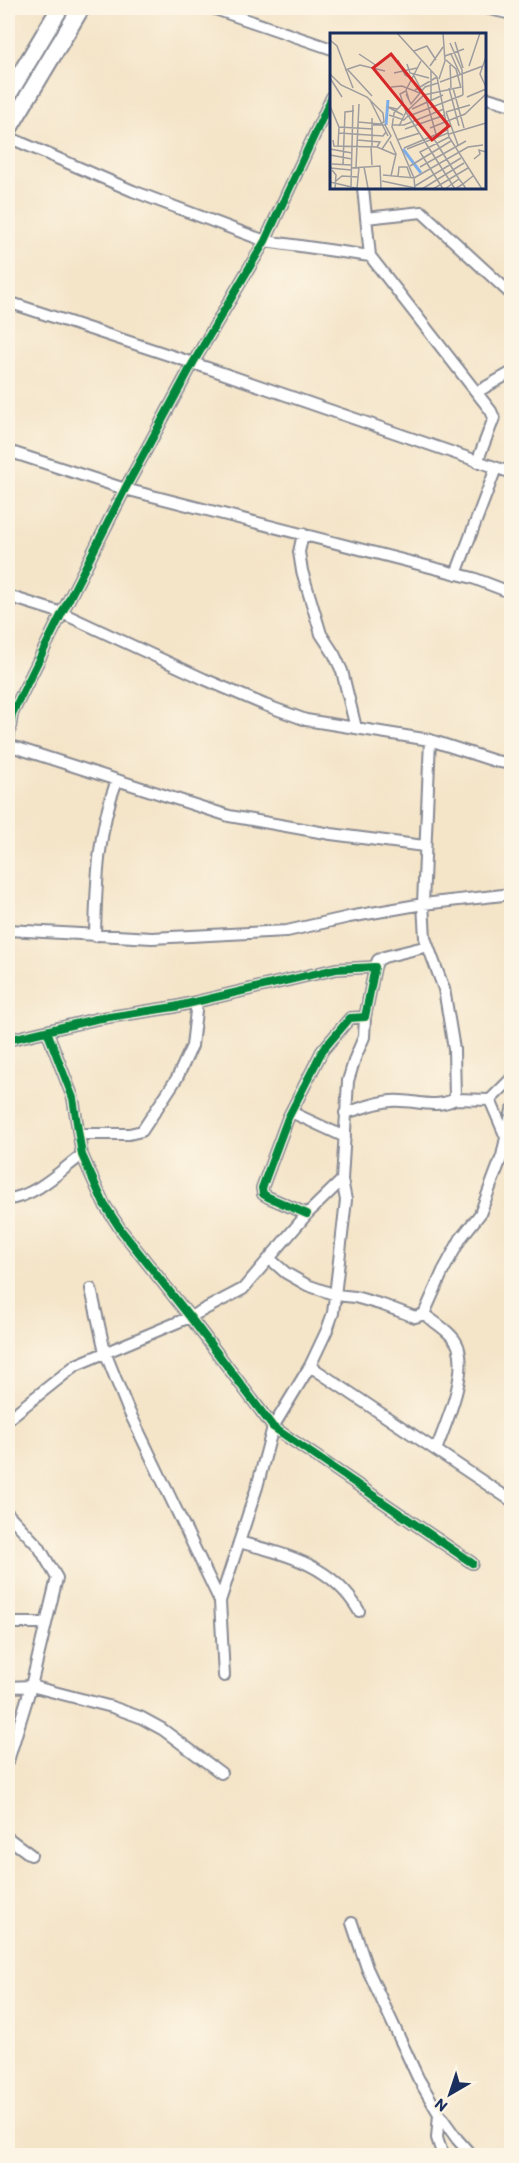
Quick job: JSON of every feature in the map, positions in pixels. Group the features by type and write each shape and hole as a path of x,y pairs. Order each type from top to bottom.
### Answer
{"main road":[{"path":"8,95 60,8"},
{"path":"8,130 81,8"}],"street":[{"path":"212,8 330,48"},
{"path":"485,8 512,14"},
{"path":"486,98 512,105"},
{"path":"330,102 265,241 193,363 62,613 12,714 8,743 229,816 331,834 424,846"},
{"path":"8,137 133,191 265,241 370,256"},
{"path":"363,189 370,256 477,392 494,418 477,462"},
{"path":"366,218 422,212 512,295"},
{"path":"8,302 512,473"},
{"path":"477,392 512,372"},
{"path":"8,451 125,489 473,578 512,593"},
{"path":"456,574 496,468"},
{"path":"303,534 299,552 306,582 321,634 342,671 356,728"},
{"path":"8,596 62,613 264,705 306,720 430,740 495,761 512,764"},
{"path":"430,740 424,846 425,938 444,989 454,1049 455,1099"},
{"path":"95,936 98,873 108,803 117,780"},
{"path":"8,932 152,938 287,931 423,904 512,894"},
{"path":"224,1676 220,1601 257,1487 273,1427 310,1366 333,1313 346,1200 342,1180 348,1081 364,1037 375,967 384,957 428,946"},
{"path":"8,1040 96,1019 197,1002 336,969 375,967"},
{"path":"79,1134 129,1134 142,1131 177,1078 192,1046 197,1002"},
{"path":"307,1214 262,1194 262,1188 291,1112 322,1051 350,1018 366,1017"},
{"path":"47,1031 73,1098 82,1155 104,1204 121,1230 273,1427 472,1563"},
{"path":"345,1113 391,1101 428,1105 445,1104 455,1099 490,1100 512,1078"},
{"path":"490,1100 505,1135"},
{"path":"270,1259 286,1273 307,1285 336,1295 355,1297 415,1317 424,1314 461,1238 480,1214 502,1156 512,1110"},
{"path":"291,1112 345,1137"},
{"path":"8,1199 18,1198 33,1191 82,1155"},
{"path":"8,1419 76,1365 190,1317 243,1289 307,1214 342,1180"},
{"path":"91,1289 105,1352 127,1407 220,1601"},
{"path":"424,1314 447,1333 458,1346 460,1367 456,1394 436,1450"},
{"path":"310,1366 512,1501"},
{"path":"8,1514 39,1547 57,1578 32,1686 8,1761"},
{"path":"239,1542 306,1563 330,1576 349,1594 359,1611"},
{"path":"8,1623 46,1623"},
{"path":"8,1687 32,1686 112,1707 140,1717 162,1730 221,1773"},
{"path":"8,1838 31,1855"},
{"path":"352,1923 367,1968 418,2078 439,2114 472,2156"},
{"path":"439,2114 437,2138 443,2156"}],"cycle path":[{"path":"8,741 12,714 62,613 193,363 265,241 330,101"},
{"path":"8,1040 96,1019 174,1007 336,969 375,967 365,1017 350,1018 322,1051 288,1118 262,1188 263,1194 268,1197 307,1214"},
{"path":"47,1031 73,1098 82,1155 104,1204 121,1230 273,1427 472,1563"}]}
